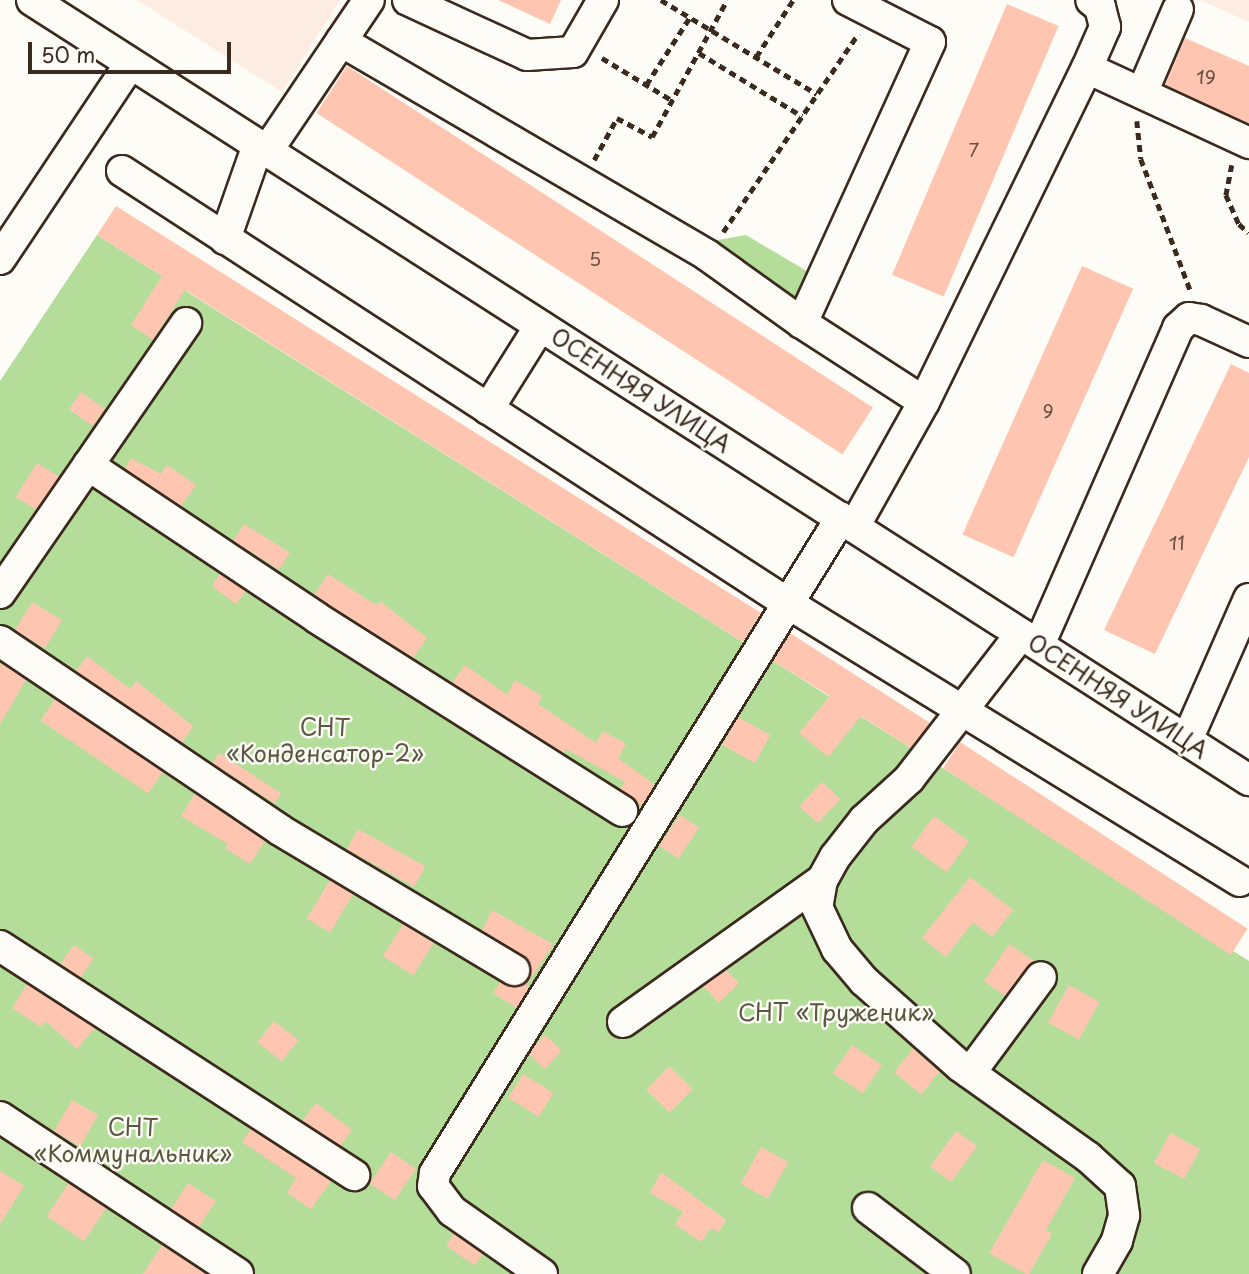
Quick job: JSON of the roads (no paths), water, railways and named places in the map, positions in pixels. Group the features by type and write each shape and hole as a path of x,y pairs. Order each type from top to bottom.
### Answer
{"street":[{"name":"ОСЕННЯЯ УЛИЦА","path":"33,0 1249,780"},
{"path":"225,239 262,148 369,0"},
{"path":"408,0 527,55 573,52 603,0"},
{"path":"542,1274 452,1211 433,1186 435,1173 789,604 848,523 924,402 1105,27 1100,7 1091,0"},
{"path":"802,323 930,42 875,8"},
{"path":"1142,93 1178,9"},
{"path":"341,41 707,255 802,323 924,402"},
{"path":"0,259 131,64"},
{"path":"1087,68 1245,141"},
{"path":"122,172 789,604 1240,881"},
{"path":"623,1022 822,880 864,820 909,779 961,711 1030,640 1178,328 1189,318 1201,320 1249,342"},
{"path":"0,593 186,323"},
{"path":"488,410 540,326"},
{"path":"88,466 317,618 622,811"},
{"path":"1187,740 1249,599"},
{"path":"0,640 279,830 514,970"},
{"path":"822,880 817,907 837,949 864,981 970,1073 1088,1157 1120,1186 1124,1216 1117,1241 1098,1274"},
{"path":"0,946 354,1175"},
{"path":"970,1073 1041,977"},
{"path":"0,1117 237,1274"},
{"path":"868,1208 955,1274"}],"park label":[{"name":"СНТ «Конденсатор-2»","path":"325,740"},
{"name":"СНТ «Труженик»","path":"836,1012"},
{"name":"СНТ «Коммунальник»","path":"133,1140"}]}
